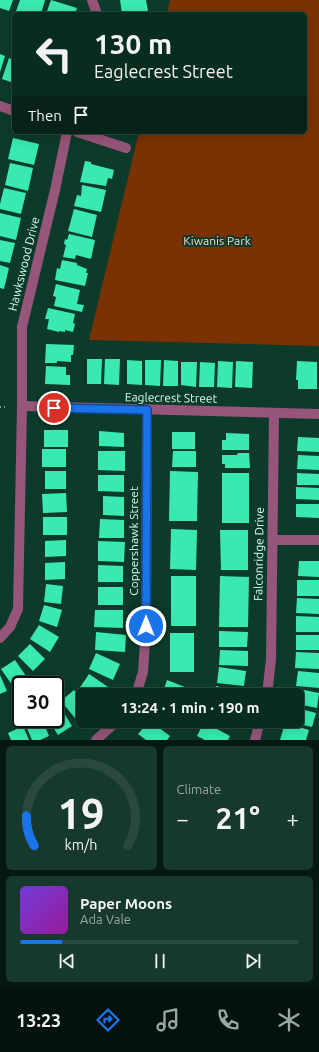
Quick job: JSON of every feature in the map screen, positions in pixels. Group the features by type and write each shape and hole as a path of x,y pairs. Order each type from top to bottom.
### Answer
{"street":[{"path":"92,0 96,12"},
{"path":"0,106 12,110"},
{"name":"Hawkswood Drive","path":"0,638 10,627 18,609 22,327 55,190 66,134"},
{"path":"83,134 126,148"},
{"name":"Eaglecrest Street","path":"22,406 319,414"},
{"name":"Coppershawk Street","path":"138,688 143,672 146,626 147,410"},
{"name":"Falconridge Drive","path":"268,688 271,659 274,413"},
{"path":"273,540 319,540"},
{"path":"96,740 109,728"},
{"path":"255,740 258,728"}],"path":[{"path":"0,407 8,407"}],"green space":[{"name":"Kiwanis Park","path":"170,0 319,0 319,346 89,340 139,134 307,134 307,12 167,12"}],"building":[{"path":"0,0 13,0 9,11 0,8"},
{"path":"20,0 45,0 42,12 16,12"},
{"path":"51,0 77,8 76,12 47,12"},
{"path":"120,0 146,0 148,11 122,12"},
{"path":"0,54 5,56 0,72"},
{"path":"9,58 12,59 12,82 2,79"},
{"path":"13,138 39,144 34,165 8,159"},
{"path":"85,161 114,170 112,179 108,178 106,186 80,182"},
{"path":"10,163 33,168 28,191 5,185"},
{"path":"82,185 106,190 101,212 74,206 77,195 81,196"},
{"path":"4,188 26,193 21,214 0,209"},
{"path":"74,209 97,215 92,237 68,231"},
{"path":"0,213 21,218 16,240 0,236"},
{"path":"69,234 95,240 91,259 76,255 75,259 63,257 66,245 64,244 65,239 67,240"},
{"path":"0,240 15,243 10,263 0,261"},
{"path":"62,260 77,263 77,265 87,269 86,273 88,273 85,286 55,280 57,268 60,269"},
{"path":"0,265 9,268 4,289 0,288"},
{"path":"56,284 80,290 77,304 84,305 82,312 54,306 56,297 53,296"},
{"path":"48,308 75,314 73,332 65,330 65,332 59,332 47,329 49,319 45,319"},
{"path":"46,344 74,345 73,355 71,355 71,362 57,361 57,363 45,363"},
{"path":"87,359 102,359 101,384 87,384"},
{"path":"105,359 120,359 119,385 104,384"},
{"path":"127,360 142,361 142,385 127,384"},
{"path":"145,360 161,360 160,386 145,385"},
{"path":"164,360 178,361 178,386 163,386"},
{"path":"218,361 233,362 232,388 217,387"},
{"path":"236,361 253,362 252,388 235,387"},
{"path":"297,361 317,362 317,389 298,389 298,380 296,380"},
{"path":"181,362 197,362 196,387 181,385"},
{"path":"200,362 215,363 214,387 199,387"},
{"path":"46,366 66,367 66,375 70,375 70,385 45,384"},
{"path":"44,430 68,430 68,447 44,447"},
{"path":"99,431 124,433 124,447 99,446"},
{"path":"172,432 195,432 195,449 172,449"},
{"path":"226,433 249,434 249,450 222,450 222,440 226,440"},
{"path":"298,437 319,438 319,452 297,451"},
{"path":"42,449 66,449 66,467 42,467"},
{"path":"98,451 125,451 125,471 98,470"},
{"path":"173,451 196,451 196,467 172,467"},
{"path":"238,453 249,453 250,468 225,468 225,464 222,464 222,455 237,455"},
{"path":"298,455 319,456 319,470 297,469"},
{"path":"45,471 66,471 66,489 45,489"},
{"path":"170,471 198,472 197,521 169,521"},
{"path":"222,473 249,473 249,523 222,523"},
{"path":"297,473 319,474 319,485 297,485"},
{"path":"98,475 124,475 124,492 98,491"},
{"path":"296,487 319,488 319,500 296,499"},
{"path":"66,493 67,512 43,513 42,494"},
{"path":"103,496 124,497 124,516 103,515"},
{"path":"296,504 319,504 319,518 296,517"},
{"path":"43,517 67,517 67,535 43,535"},
{"path":"100,519 124,520 124,538 99,538"},
{"path":"171,529 197,530 196,570 170,569"},
{"path":"220,530 248,530 248,570 221,570"},
{"path":"66,540 66,556 45,557 45,541"},
{"path":"98,541 125,542 124,562 98,561"},
{"path":"299,561 319,561 319,577 298,576"},
{"path":"65,562 65,579 45,580 45,563"},
{"path":"98,565 123,566 123,582 98,582"},
{"path":"171,576 196,576 196,626 171,626"},
{"path":"220,576 249,577 248,627 219,627"},
{"path":"297,580 319,580 319,596 297,596"},
{"path":"46,584 63,586 61,604 44,602"},
{"path":"98,587 123,587 123,605 98,605"},
{"path":"297,598 319,599 319,614 296,613"},
{"path":"44,605 62,610 57,627 39,621"},
{"path":"95,610 123,610 123,628 94,627"},
{"path":"296,616 319,617 319,632 296,632"},
{"path":"39,625 59,637 50,652 30,639"},
{"path":"219,631 248,632 247,647 219,647"},
{"path":"96,632 126,635 125,652 95,650"},
{"path":"170,633 194,633 194,672 170,672"},
{"path":"296,635 319,635 319,650 296,650"},
{"path":"30,644 45,659 33,671 18,656"},
{"path":"220,650 248,651 248,666 219,665"},
{"path":"296,652 319,653 319,669 295,668"},
{"path":"96,653 120,664 113,680 89,669"},
{"path":"15,660 26,676 12,676 12,685 1,669"},
{"path":"219,667 246,671 244,686 217,683"},
{"path":"298,671 319,673 319,688 296,686"},
{"path":"89,674 110,688 80,688"},
{"path":"0,675 7,691 0,694"},
{"path":"167,680 187,688 164,688"},
{"path":"74,690 76,692 76,719 64,705 64,698"},
{"path":"304,690 319,693 317,708 304,705"},
{"path":"304,710 316,713 312,727 304,725"},
{"path":"64,713 72,726 58,735 54,728 64,728"},
{"path":"19,728 24,728 29,740 11,740 8,733"},
{"path":"27,728 46,728 49,736 40,740 32,740"},
{"path":"143,728 159,728 170,736 167,740 146,740 138,734"},
{"path":"201,728 215,728 230,736 228,740 205,740 197,736"},
{"path":"284,728 302,728 309,730 306,740 280,740"}],"route":[{"path":"54,408 147,410 146,626"}]}
